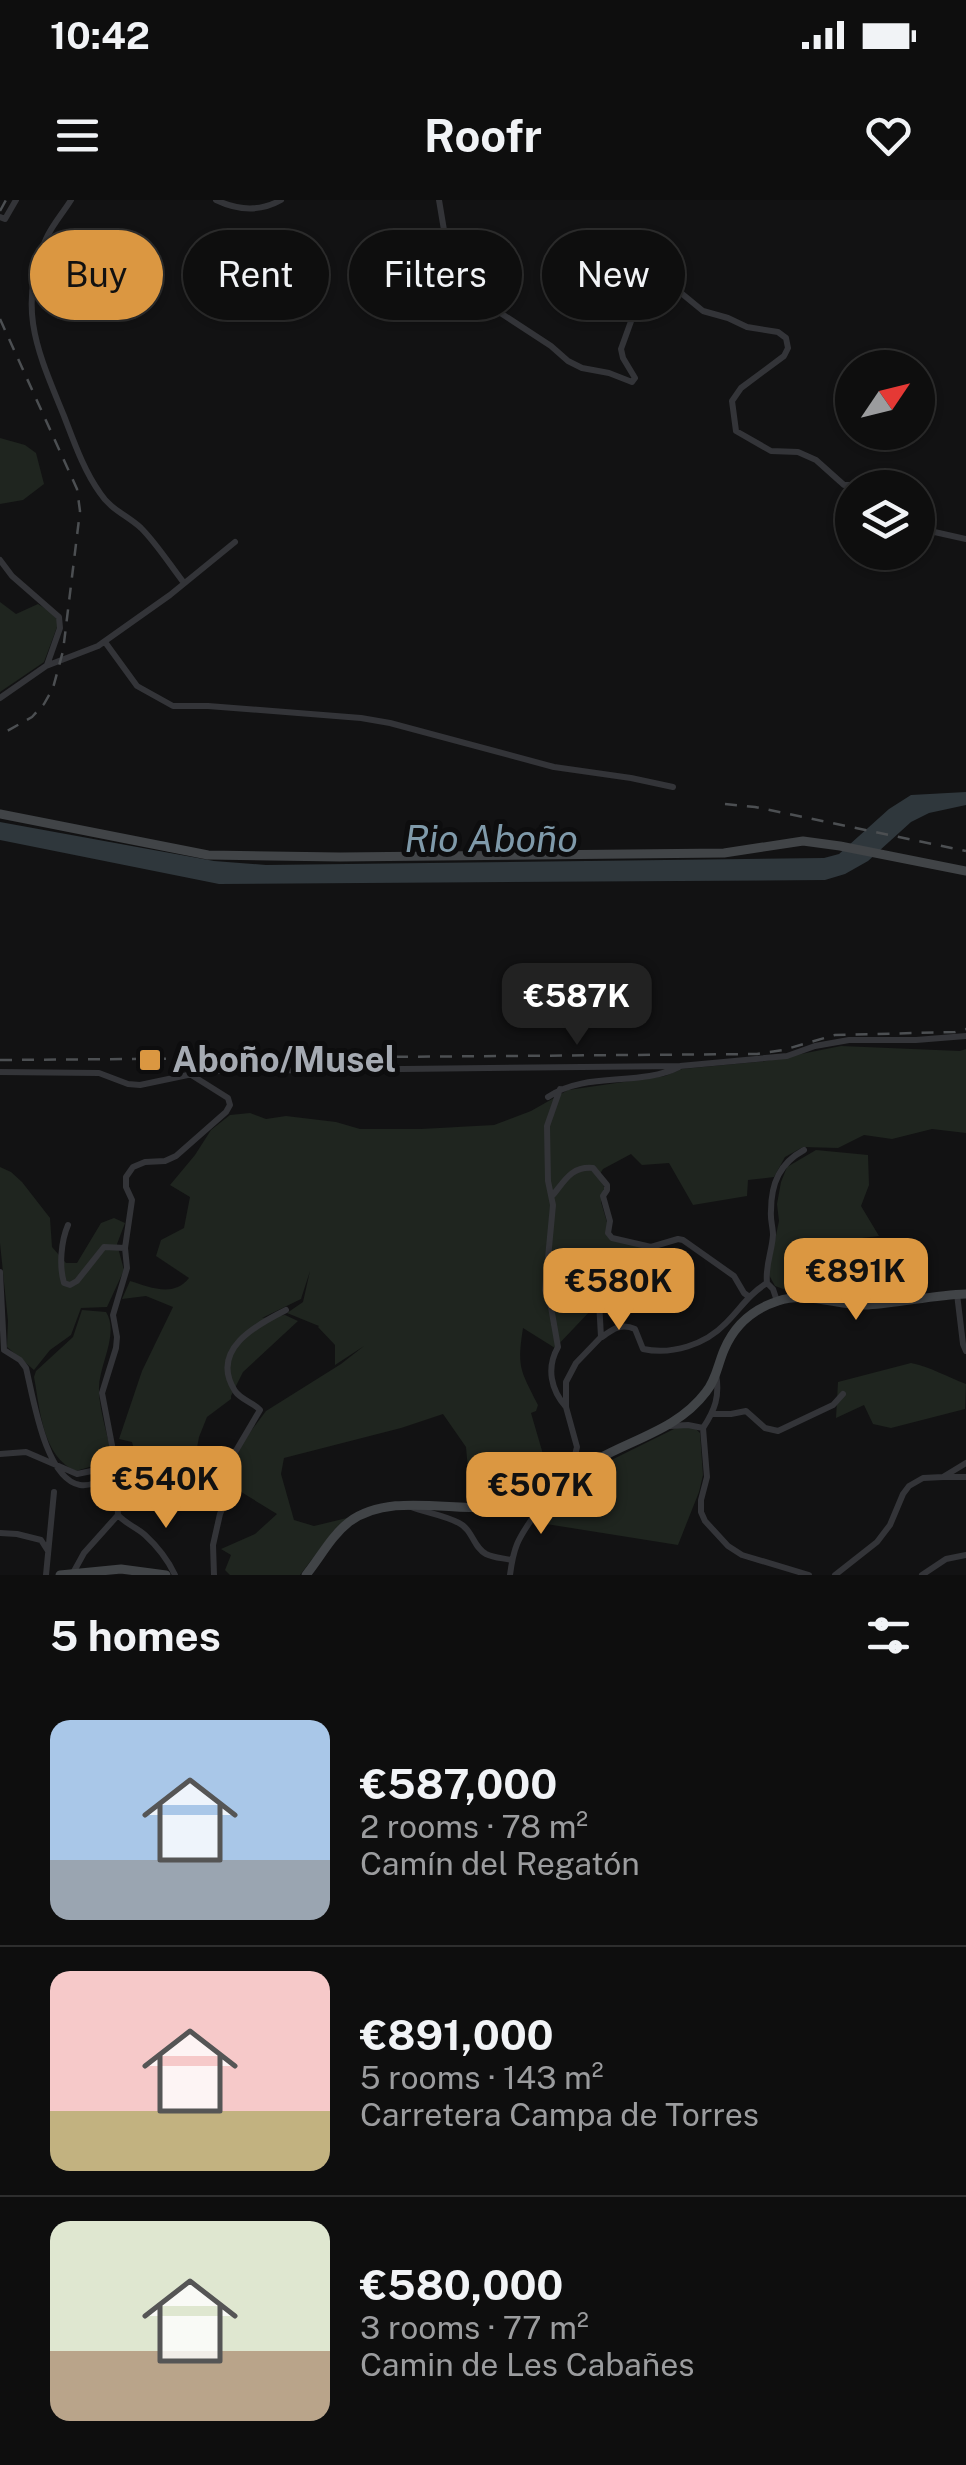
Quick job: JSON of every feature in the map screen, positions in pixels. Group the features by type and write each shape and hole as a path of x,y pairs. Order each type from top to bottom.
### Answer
{"street":[{"path":"0,218 5,218 16,200"},
{"path":"71,200 47,236 31,292 37,348 76,447 100,495 141,529 184,583"},
{"path":"216,200 246,208 264,207 281,200"},
{"path":"439,200 446,236 456,250 456,279 476,298 582,368 632,382 636,378 621,349 634,313 654,288 664,286 684,293 704,312 746,327 778,332 786,338 788,348 784,356 741,388 732,400 736,431 770,451 798,452 816,460 835,478"},
{"path":"935,531 966,539"},
{"path":"0,698 46,666 104,642 235,542"},
{"path":"0,560 59,618 56,643 46,666"},
{"path":"104,642 137,686 173,706 390,722 554,768 673,787"},
{"path":"0,814 208,855 724,852 803,841 966,870"},
{"path":"0,1072 99,1073 140,1085 220,1071 680,1066 787,1056 848,1040 966,1036"},
{"path":"548,1096 560,1089 661,1074 680,1066"},
{"path":"73,1572 84,1552 118,1515 120,1507 102,1392 116,1348 112,1315 127,1268 125,1248 132,1200 126,1177 133,1167 144,1162 176,1156 230,1106 228,1098 192,1075"},
{"path":"560,1089 547,1126 548,1181 553,1195 545,1290 558,1347 550,1378 566,1407"},
{"path":"777,1301 767,1283 767,1255 773,1237 770,1208 776,1178 784,1164 804,1150"},
{"path":"553,1195 578,1169 594,1168 607,1185 604,1196 610,1221 608,1234 651,1248"},
{"path":"68,1225 62,1269 64,1282 70,1285 104,1248 125,1248"},
{"path":"601,1337 598,1309 604,1290 651,1248 678,1239 734,1276 748,1296"},
{"path":"0,1272 2,1350 26,1368 44,1445 58,1466"},
{"path":"563,1482 577,1447 566,1407 566,1382 576,1363 601,1337 614,1328 630,1327 643,1349 678,1350 716,1332 748,1296 767,1283"},
{"path":"306,1575 349,1522 379,1508 515,1507 542,1497 610,1453 669,1426 710,1388 724,1350 745,1318 777,1301 798,1296 864,1305 962,1294 966,1351"},
{"path":"214,1575 213,1545 229,1492 228,1471 260,1410 239,1396 232,1386 230,1355 248,1330 286,1310"},
{"path":"716,1373 719,1390 712,1414 702,1428 707,1477 700,1512 728,1546 742,1555 809,1575"},
{"path":"712,1414 746,1411 765,1428 778,1431 832,1405 843,1394"},
{"path":"669,1426 702,1428"},
{"path":"0,1454 26,1452 77,1474 116,1469"},
{"path":"575,1455 579,1471"},
{"path":"943,1477 966,1462"},
{"path":"836,1575 884,1534 909,1486 924,1478 966,1478"},
{"path":"46,1575 54,1492"},
{"path":"510,1575 520,1535 538,1511 542,1497"},
{"path":"408,1506 461,1524 484,1553 511,1560"},
{"path":"118,1515 142,1532 169,1562 175,1575"},
{"path":"0,1533 40,1540 49,1552"},
{"path":"922,1575 946,1559 966,1555"},
{"path":"60,1575 121,1568 166,1575"}],"shaded area":[{"path":"0,438 25,445 36,453 44,484 23,500 0,504"},
{"path":"0,602 16,614 38,604 57,619 57,627 44,662 0,692"},
{"path":"966,792 966,805 929,813 911,822 868,861 825,880 219,884 0,840 0,822 214,861 266,865 824,858 839,854 889,809 911,795"},
{"path":"841,1046 966,1049 966,1133 932,1129 892,1139 864,1135 838,1148 803,1147 785,1157 774,1177 748,1180 747,1196 693,1205 669,1163 642,1165 631,1154 603,1169 598,1177 605,1188 601,1202 612,1239 646,1250 602,1283 593,1308 555,1348 523,1328 522,1368 538,1405 531,1413 552,1485 523,1497 471,1502 466,1447 443,1414 284,1458 281,1474 294,1520 314,1526 347,1518 300,1575 230,1575 225,1570 231,1555 221,1549 255,1534 277,1514 233,1487 231,1469 239,1447 266,1411 364,1346 335,1365 335,1345 319,1326 287,1313 303,1302 310,1271 301,1299 262,1318 285,1315 298,1321 243,1372 231,1399 207,1417 192,1475 172,1469 140,1472 132,1442 119,1439 142,1371 173,1307 146,1296 122,1299 130,1281 169,1289 189,1278 156,1256 161,1240 184,1228 190,1197 170,1185 211,1130 230,1115 250,1113 266,1119 286,1116 360,1129 494,1125 531,1111 568,1090"},
{"path":"816,1150 868,1155 869,1185 861,1206 879,1236 854,1239 853,1256 889,1257 885,1295 848,1297 807,1289 786,1290 775,1286 768,1273 779,1221 781,1182 787,1167"},
{"path":"0,1167 22,1182 50,1218 52,1247 66,1263 77,1263 101,1223 114,1218 125,1223 117,1244 124,1270 107,1307 81,1308 71,1335 50,1350 34,1370 7,1347"},
{"path":"82,1310 106,1312 110,1321 99,1390 113,1460 76,1471 56,1455 49,1443 34,1377 73,1337"},
{"path":"911,1363 966,1384 965,1409 891,1428 873,1424 864,1405 836,1418 838,1382"},
{"path":"676,1428 695,1428 700,1433 703,1475 678,1545 536,1520 549,1499 585,1473"}],"railway":[{"path":"0,211 6,200"},
{"path":"0,319 77,489 80,511 63,651 53,688 32,717 0,735"},
{"path":"725,804 966,851"},
{"path":"0,1060 757,1054 835,1035 966,1029"}],"place":[{"name":"Aboño/Musel","path":"150,1060"}],"water label":[{"name":"Rio Aboño","path":"491,839"}]}
